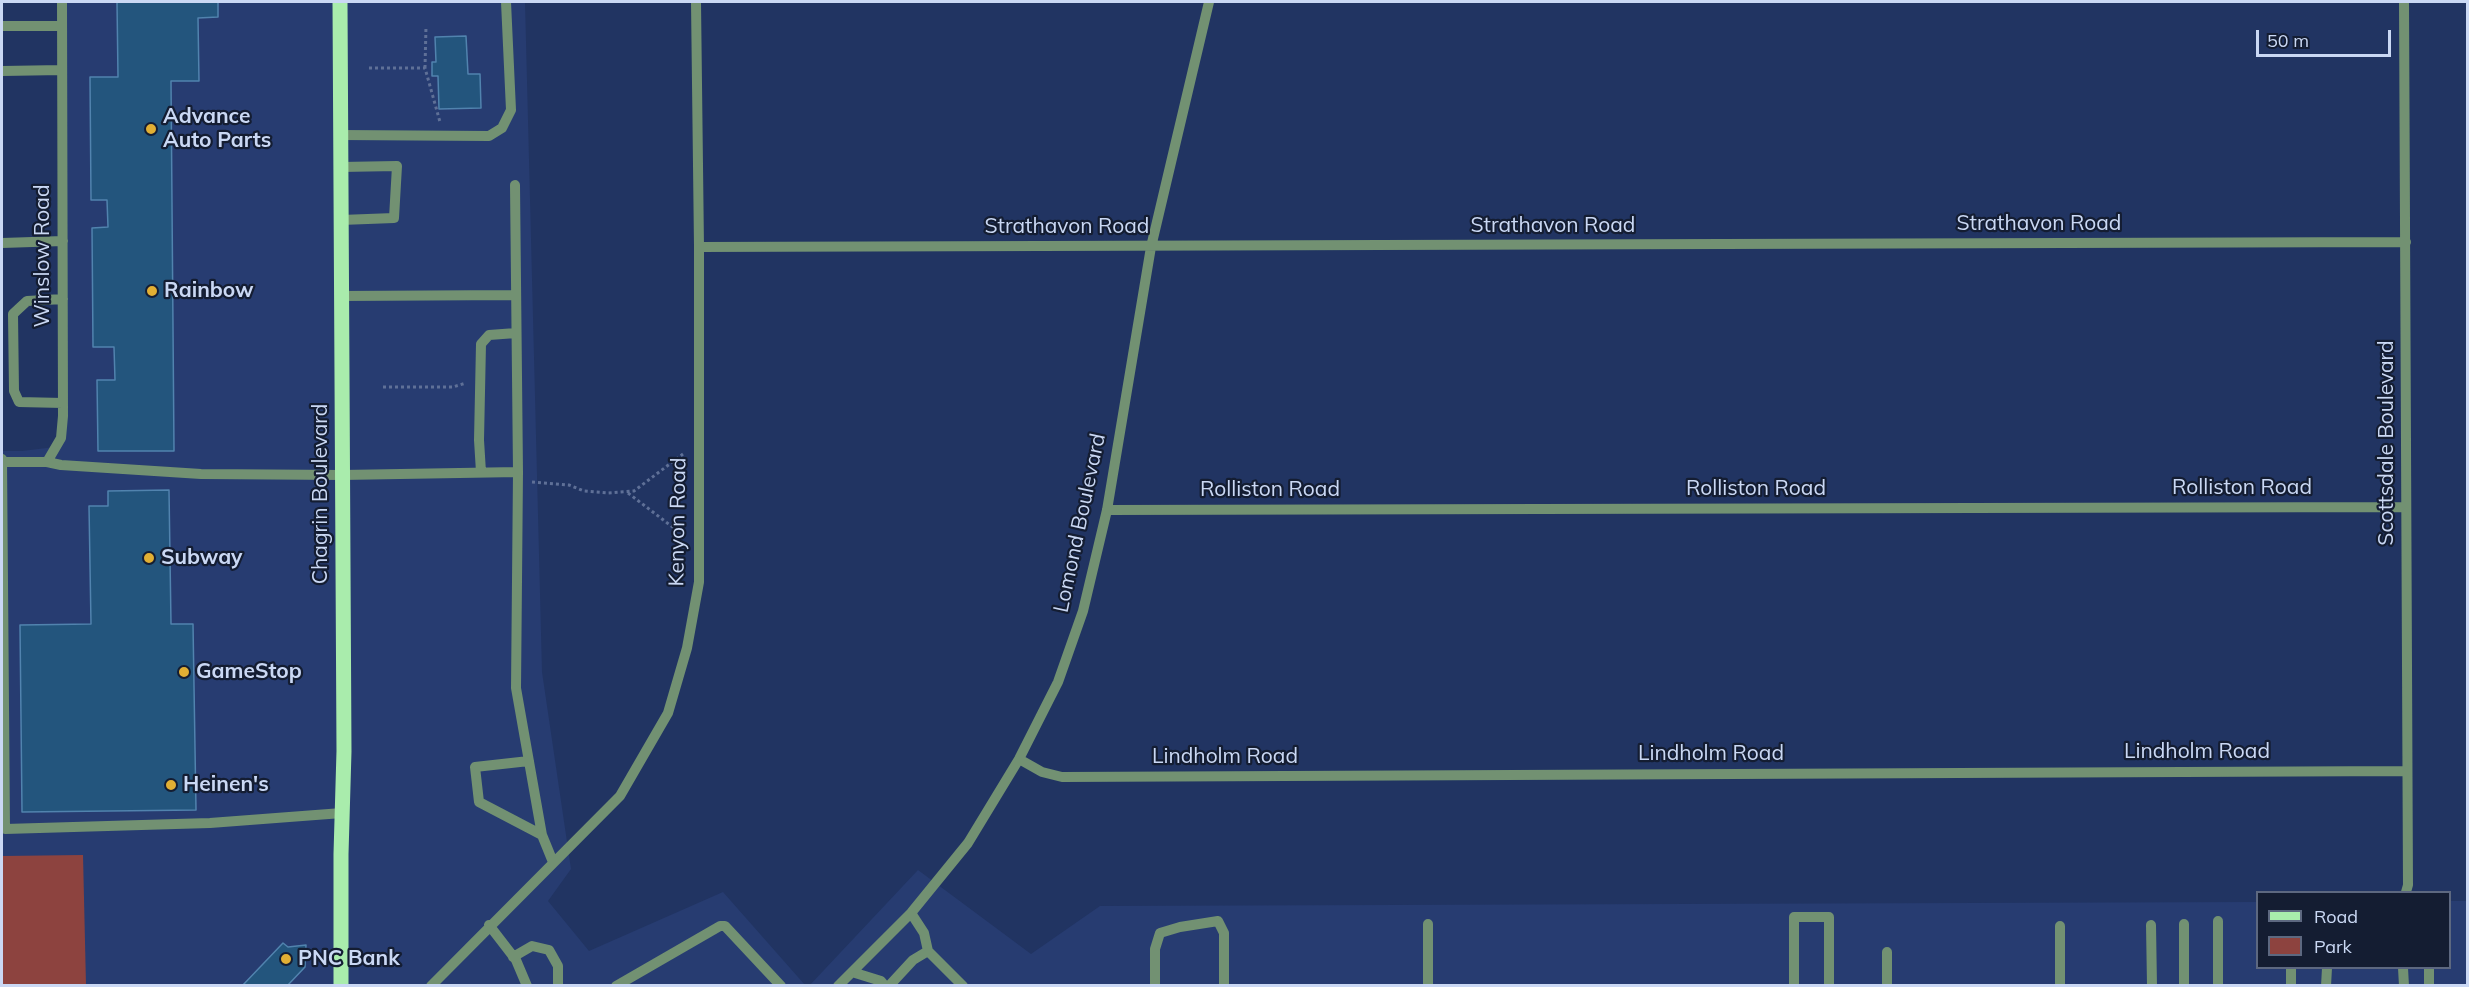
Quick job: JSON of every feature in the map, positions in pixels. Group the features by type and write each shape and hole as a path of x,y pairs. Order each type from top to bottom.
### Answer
{"main road":[{"name":"Chagrin Boulevard","path":"340,2 341,986"}],"street":[{"name":"Winslow Road","path":"47,462 61,438 63,403 62,2"},
{"path":"340,135 489,135 502,129 511,110 506,2"},
{"name":"Kenyon Road","path":"431,986 489,925 620,796 668,713 687,648 699,582 696,2"},
{"name":"Lomond Boulevard","path":"838,986 911,913 968,843 1018,759 1062,672 1083,611 1107,510 1150,247 1209,2"},
{"name":"Scottsdale Boulevard","path":"2404,2 2409,890"},
{"path":"2,26 62,26"},
{"path":"2,71 62,70"},
{"path":"340,167 397,166 394,218 341,220"},
{"path":"515,185 518,472 516,688 542,835 553,862"},
{"path":"2,243 63,241"},
{"name":"Strathavon Road","path":"699,247 2406,242"},
{"path":"341,296 516,295"},
{"path":"63,299 27,301 13,314 14,391 19,402 63,403"},
{"path":"481,472 478,440 481,344 489,335 516,333"},
{"path":"342,813 210,823 5,829 2,460 201,474 342,475 518,472"},
{"name":"Rolliston Road","path":"1107,510 2406,507"},
{"name":"Lindholm Road","path":"1018,759 1042,772 1062,777 2407,771"},
{"path":"529,761 475,767 479,801 542,835"},
{"path":"911,913 924,933 928,951 963,986"},
{"path":"1794,986 1794,917 1829,917 1829,986"},
{"path":"1155,986 1155,949 1160,933 1180,927 1218,921 1224,933 1224,986"},
{"path":"2218,921 2218,986"},
{"path":"1428,924 1428,986"},
{"path":"2184,924 2184,986"},
{"path":"489,925 513,957 527,986"},
{"path":"2151,925 2152,986"},
{"path":"616,986 720,926 725,926 781,986"},
{"path":"2060,926 2060,986"},
{"path":"513,957 532,946 549,950 558,966 558,986"},
{"path":"852,972 881,981 887,986 913,960 928,951"},
{"path":"1887,952 1887,986"},
{"path":"2291,969 2291,986"},
{"path":"2326,986 2327,969"},
{"path":"2403,969 2404,986"},
{"path":"2429,969 2429,986"}],"path":[{"path":"426,27 425,68 437,105 443,135"},
{"path":"369,68 425,68"},
{"path":"383,387 453,387 466,383"},
{"path":"531,482 569,485 584,491 608,493 634,491 682,454"},
{"path":"627,491 682,535"}],"shaded area":[{"path":"62,2 525,2 542,672 571,869 548,901 589,951 723,892 805,985 2,986 2,451 55,447 61,438"},
{"path":"918,870 1031,954 1100,906 2256,902 2256,969 2451,969 2451,901 2467,901 2467,985 809,986"}],"green space":[{"path":"83,855 86,985 2,985 2,856"}],"building":[{"path":"117,2 218,2 218,17 198,18 199,81 171,81 174,451 98,451 97,380 115,380 114,347 93,347 92,228 108,227 107,200 91,200 90,77 118,77"},
{"path":"466,36 468,74 480,74 481,108 439,109 438,76 432,76 432,62 436,62 435,37"},
{"path":"169,490 171,624 193,624 196,810 22,812 20,625 91,624 89,506 108,506 108,491"},
{"name":"PNC Bank","path":"283,943 288,947 306,945 305,967 287,986 242,986"}],"place":[{"name":"Advance Auto Parts","path":"151,129"},
{"name":"Rainbow","path":"152,291"},
{"name":"Subway","path":"149,558"},
{"name":"GameStop","path":"184,672"},
{"name":"Heinen's","path":"171,785"},
{"name":"PNC Bank","path":"286,959"}]}
